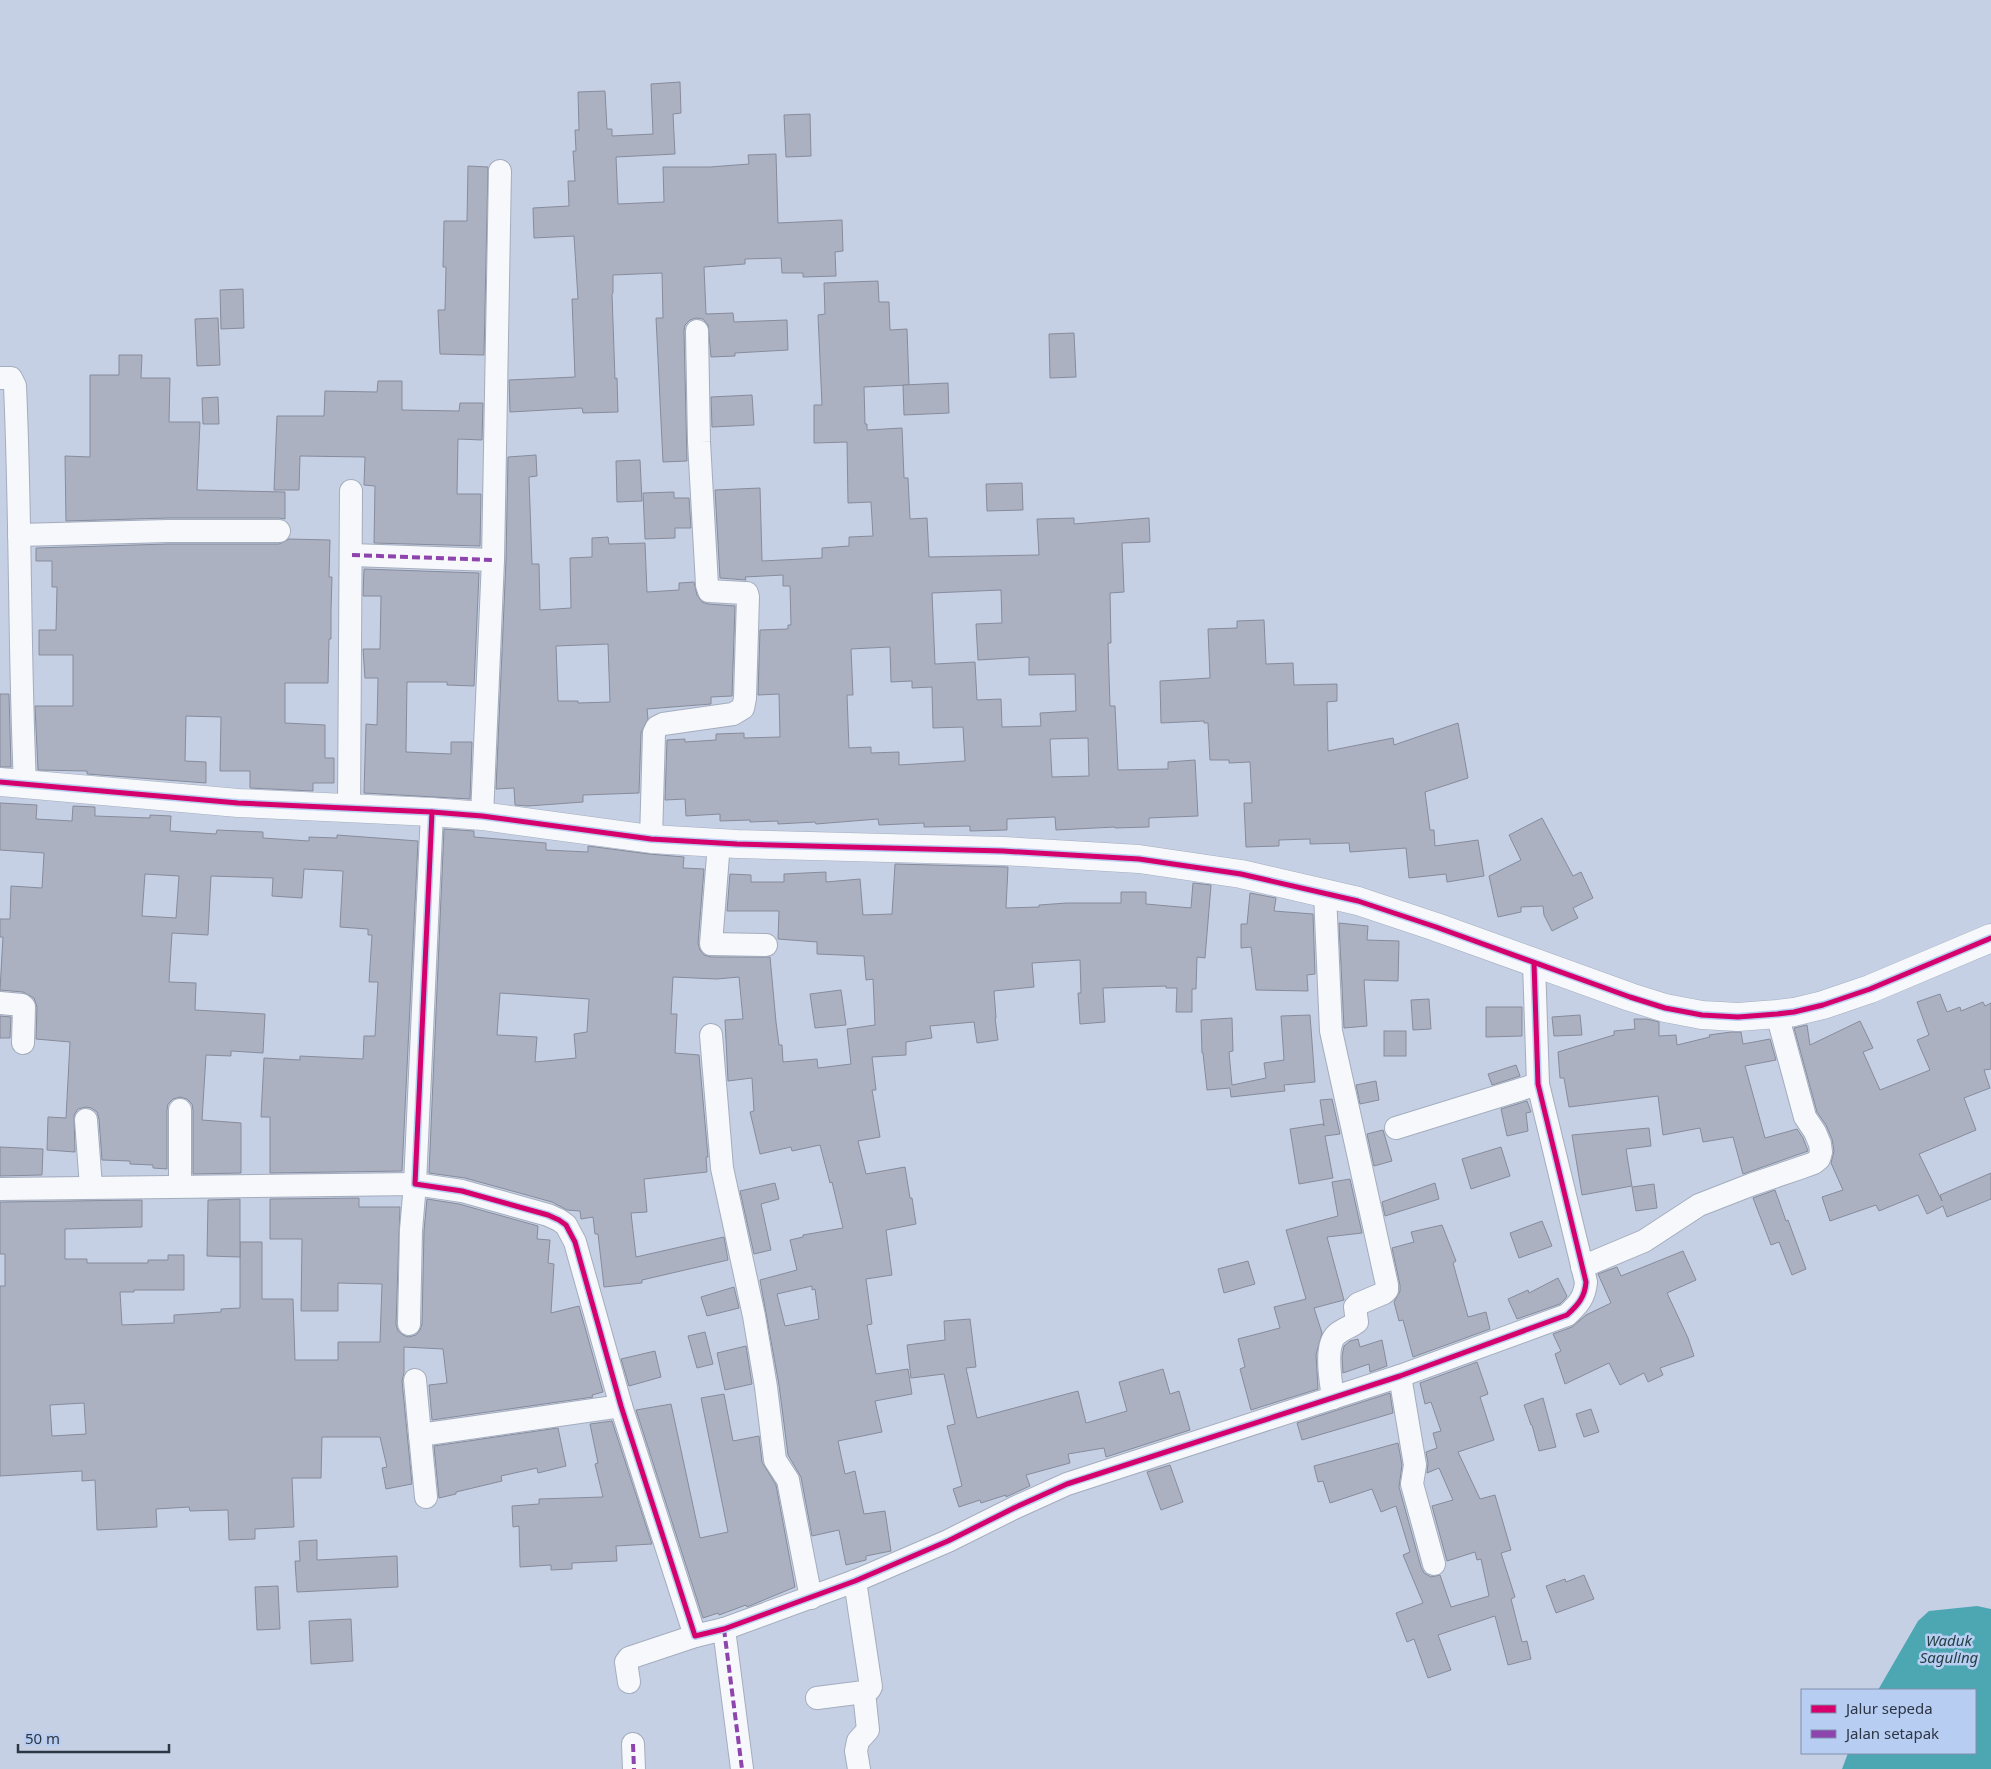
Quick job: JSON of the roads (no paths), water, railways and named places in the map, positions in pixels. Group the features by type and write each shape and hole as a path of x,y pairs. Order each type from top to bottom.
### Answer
{"street":[{"path":"482,816 493,560 500,171"},
{"path":"651,839 654,733 657,727 663,724 733,714 743,708 745,698 748,596 744,592 709,590 707,585 699,442 697,331"},
{"path":"0,378 11,378 15,386 18,464 21,713 12,783 238,803 482,816 651,839 718,843 1003,850 1139,859 1241,874 1358,901 1666,1008 1711,1016 1738,1017 1777,1014 1823,1005 1870,989 1991,938"},
{"path":"349,808 351,491"},
{"path":"19,535 168,531 279,531"},
{"path":"352,554 493,560"},
{"path":"409,1324 411,1230 415,1184 432,812"},
{"path":"718,843 711,944 766,945"},
{"path":"1325,894 1330,1031 1387,1285 1387,1290 1384,1293 1358,1304 1356,1307 1356,1322 1340,1332 1332,1340 1329,1365 1333,1398"},
{"path":"629,1682 626,1662 629,1658 695,1636 724,1629 855,1581 948,1541 1067,1484 1400,1376 1567,1314 1581,1301 1585,1292 1586,1282 1538,1084 1534,963"},
{"path":"0,1003 22,1005 24,1007 23,1043"},
{"path":"1582,1267 1644,1242 1699,1205 1807,1166 1819,1159 1820,1144 1815,1132 1805,1118 1777,1014"},
{"path":"711,1035 722,1168 765,1378 775,1460 788,1480 811,1598"},
{"path":"1396,1128 1538,1084"},
{"path":"180,1110 180,1186"},
{"path":"86,1120 91,1187"},
{"path":"0,1189 415,1184 472,1194 548,1215 559,1220 566,1225 575,1242 620,1406 695,1636"},
{"path":"1400,1376 1415,1465 1412,1484 1434,1564"},
{"path":"415,1380 426,1497"},
{"path":"420,1435 620,1406"},
{"path":"817,1698 864,1692 871,1687 855,1581"},
{"path":"724,1629 742,1769"},
{"path":"859,1769 856,1751 858,1741 868,1730 864,1692"},
{"path":"632,1744 634,1769"}],"water":[{"name":"Waduk Saguling","path":"1977,1606 1991,1609 1991,1769 1842,1769 1848,1754 1976,1754 1976,1689 1879,1689 1918,1621 1929,1611"}]}
